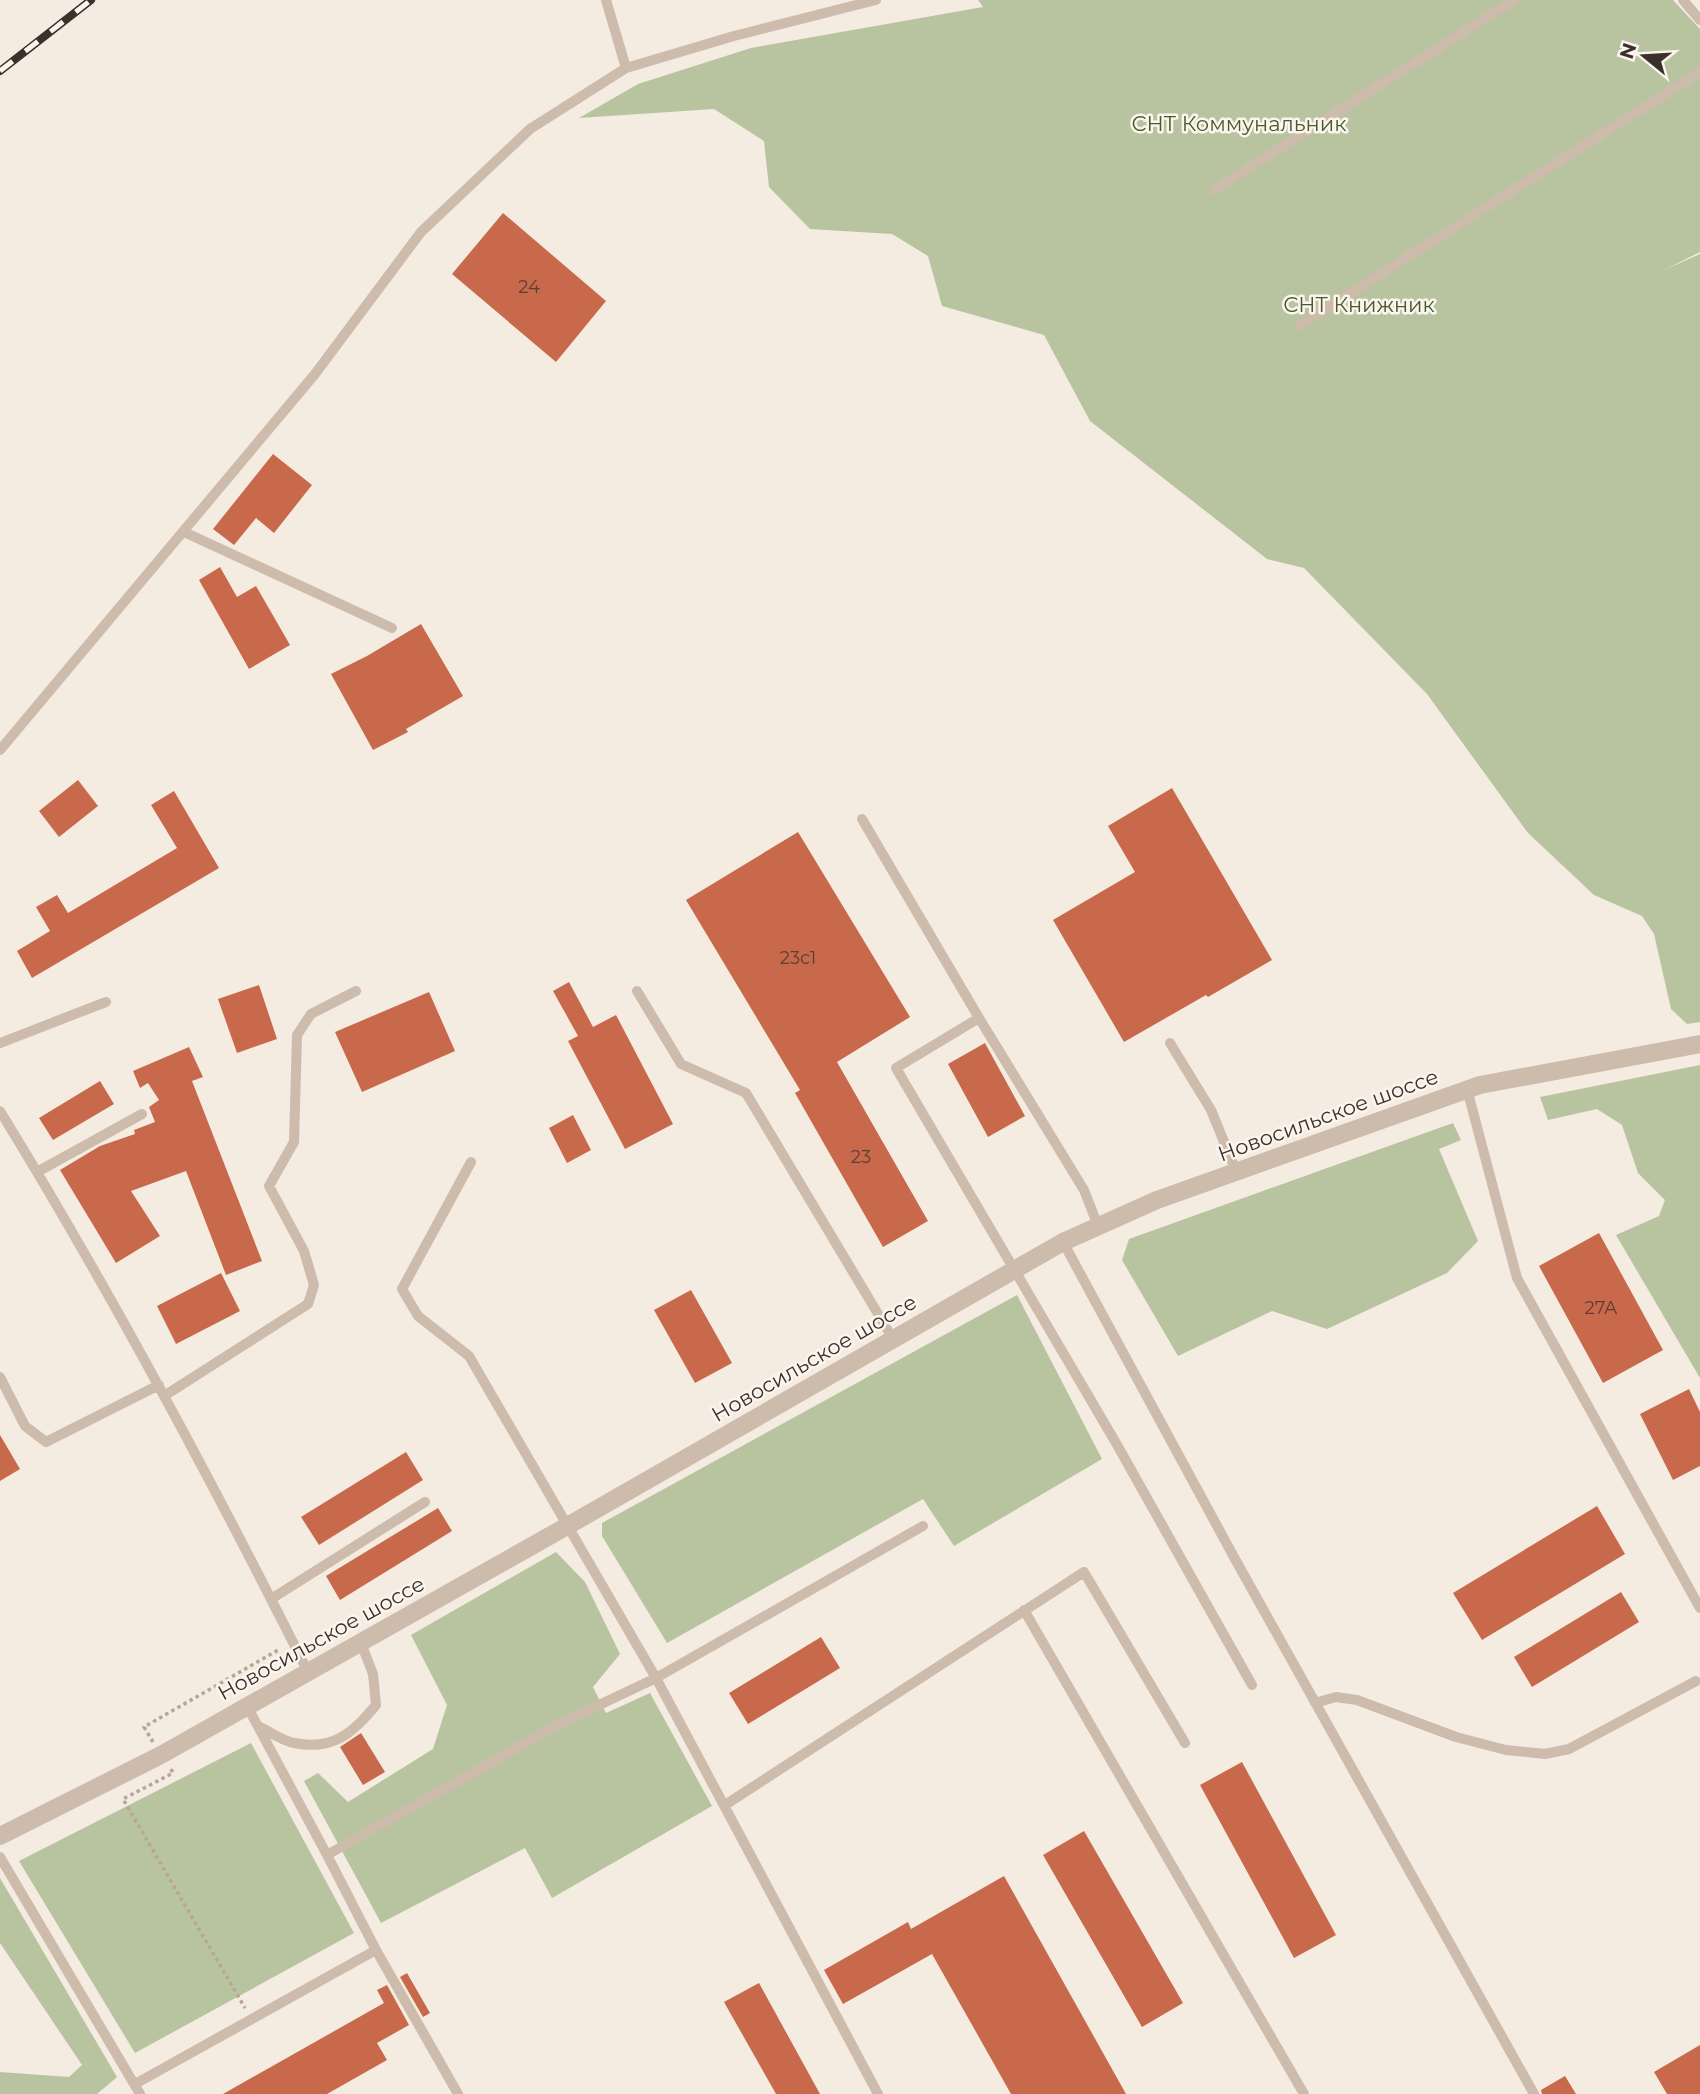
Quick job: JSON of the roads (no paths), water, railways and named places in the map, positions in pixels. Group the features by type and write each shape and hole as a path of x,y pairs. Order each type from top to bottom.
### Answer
{"street":[{"name":"Новосильское шоссе","path":"0,1836 161,1755 1063,1242 1157,1200 1467,1089 1700,1044"}],"lane":[{"path":"606,0 626,68"},
{"path":"0,750 315,374 421,232 530,129 626,68 734,36 876,0"},
{"path":"1214,190 1514,0"},
{"path":"1683,0 1700,20"},
{"path":"1300,325 1700,72"},
{"path":"184,532 392,628"},
{"path":"862,819 1084,1190 1098,1226"},
{"path":"0,1377 25,1426 46,1442 162,1391 308,1304 314,1285 304,1251 269,1186 294,1142 297,1035 311,1014 356,991"},
{"path":"636,991 681,1064 746,1093 893,1339"},
{"path":"0,1043 106,1003"},
{"path":"979,1018 896,1068 1116,1443 1252,1685"},
{"path":"1170,1043 1211,1110 1236,1171"},
{"path":"1467,1089 1517,1278 1700,1608"},
{"path":"0,1111 116,1305 308,1672"},
{"path":"37,1172 142,1114"},
{"path":"471,1162 402,1289 418,1316 469,1356 569,1525 725,1805 878,2094"},
{"path":"1063,1242 1315,1703 1534,2094"},
{"path":"271,1599 425,1503"},
{"path":"327,1855 557,1725 656,1678 923,1526"},
{"path":"725,1805 1084,1572 1185,1743"},
{"path":"1024,1610 1304,2094"},
{"path":"258,1726 293,1743 331,1743 358,1728 376,1705 373,1674 361,1643"},
{"path":"1315,1703 1336,1697 1357,1700 1456,1737 1506,1750 1545,1754 1569,1749 1696,1681"},
{"path":"247,1706 376,1950 458,2094"},
{"path":"0,1857 138,2089 251,2019 376,1950"}],"railway":[{"path":"0,71 91,0"}],"park label":[{"name":"СНТ Коммунальник","path":"1239,123"},
{"name":"СНТ Книжник","path":"1359,304"}]}
